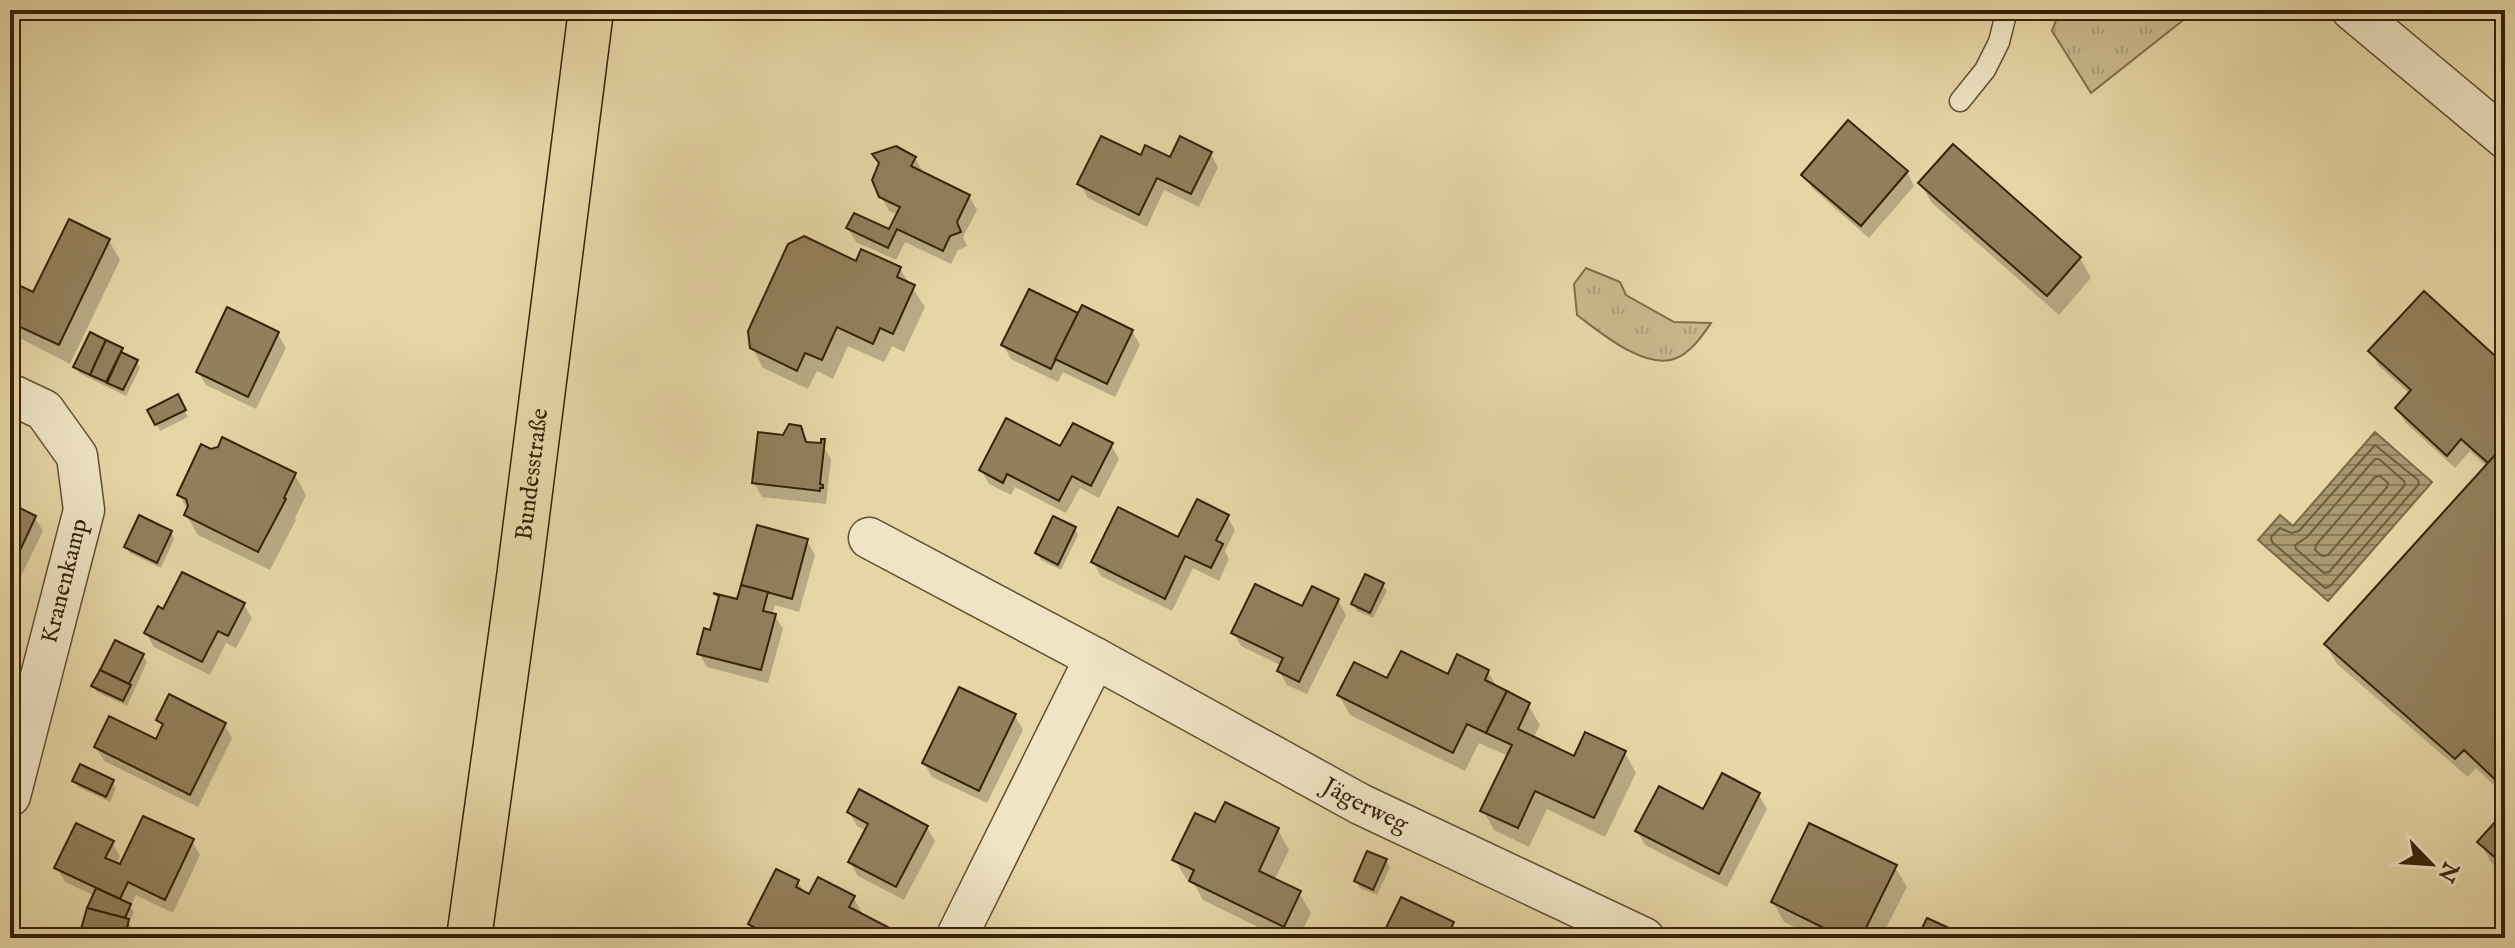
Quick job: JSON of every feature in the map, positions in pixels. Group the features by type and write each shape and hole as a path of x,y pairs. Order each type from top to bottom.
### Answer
{"main road":[{"name":"Bundesstraße","path":"469,938 519,578 591,10"}],"street":[{"path":"2352,10 2505,138"},
{"name":"Kranenkamp","path":"10,394 44,410 77,456 84,510 10,796"},
{"name":"Jägerweg","path":"869,538 1360,804 1644,938"},
{"path":"956,938 1095,658"}],"lane":[{"path":"1960,101 1985,70 1999,42 2007,10"}],"green space":[{"path":"2060,10 2196,10 2091,93 2052,31"},
{"path":"1586,268 1620,282 1626,295 1674,322 1711,323 1700,339 1680,357 1662,361 1636,354 1577,315 1574,284"}],"water":[{"path":"2375,432 2432,482 2328,601 2258,540 2280,515 2293,526"}],"building":[{"path":"1848,120 1908,171 1861,226 1801,175"},
{"path":"1101,136 1141,155 1145,145 1170,157 1180,136 1212,152 1191,194 1157,178 1139,215 1077,184"},
{"path":"1953,144 2081,257 2047,296 1918,183"},
{"path":"896,146 916,157 911,166 970,195 957,222 961,232 950,236 943,251 897,229 888,248 846,228 854,213 889,229 900,207 879,197 872,180 879,163 872,154"},
{"path":"69,219 110,239 59,345 10,320 10,281 33,292"},
{"path":"804,236 856,261 861,249 901,267 897,277 915,285 893,334 880,328 873,344 837,327 822,360 805,353 797,371 750,348 748,331 788,244"},
{"path":"1029,289 1078,313 1051,369 1001,345"},
{"path":"2424,291 2505,365 2505,444 2488,463 2461,439 2447,456 2395,408 2411,390 2368,351"},
{"path":"1082,305 1133,330 1107,384 1055,359"},
{"path":"227,307 279,332 248,397 196,372"},
{"path":"90,332 106,340 90,375 73,367"},
{"path":"106,340 123,348 106,382 90,375"},
{"path":"121,352 138,360 123,390 107,383"},
{"path":"178,394 186,410 155,425 147,410"},
{"path":"1006,418 1060,446 1073,423 1113,443 1091,486 1072,476 1059,501 1007,474 1003,483 979,470"},
{"path":"789,424 801,426 806,442 821,443 821,439 825,439 820,484 823,488 820,491 752,483 758,432 783,435"},
{"path":"222,437 296,473 258,552 184,515 188,506 186,499 177,495 201,444 211,449 218,447"},
{"path":"2505,444 2505,789 2464,750 2455,759 2324,644"},
{"path":"10,462 18,466 10,482"},
{"path":"1197,499 1229,515 1216,540 1223,544 1211,568 1185,556 1165,599 1091,562 1118,507 1178,537"},
{"path":"10,503 36,516 17,557 10,554"},
{"path":"139,515 172,531 157,563 124,547"},
{"path":"1053,516 1076,527 1058,565 1035,553"},
{"path":"757,525 808,539 792,599 741,585"},
{"path":"182,572 245,603 228,636 218,631 202,662 144,633 158,606 163,609"},
{"path":"1365,574 1384,583 1370,613 1351,604"},
{"path":"1255,584 1302,606 1312,586 1339,599 1299,682 1277,671 1283,658 1231,633"},
{"path":"741,585 768,592 763,611 776,614 761,670 697,654 704,628 710,630 719,596 713,593 737,599"},
{"path":"115,640 144,654 129,684 100,670"},
{"path":"1401,651 1448,674 1457,654 1489,670 1485,680 1507,691 1486,733 1467,724 1453,753 1337,695 1354,662 1387,678"},
{"path":"100,670 131,685 123,701 91,686"},
{"path":"959,687 1016,714 979,791 922,763"},
{"path":"1507,691 1530,703 1518,729 1574,756 1585,732 1626,751 1594,818 1535,791 1518,828 1480,811 1512,745 1486,733"},
{"path":"169,694 226,723 190,795 94,747 109,716 156,739 163,724 156,720"},
{"path":"80,764 114,780 106,797 72,781"},
{"path":"1722,773 1760,793 1719,874 1635,831 1659,786 1703,809"},
{"path":"859,789 928,826 896,887 848,862 868,824 847,812"},
{"path":"1225,802 1279,828 1259,871 1301,891 1284,927 1189,881 1194,870 1172,860 1195,813 1215,822"},
{"path":"2505,811 2505,866 2477,842"},
{"path":"143,816 194,839 165,900 128,882 120,899 54,868 76,823 114,841 105,858 120,864"},
{"path":"1809,823 1897,865 1861,938 1844,938 1771,902"},
{"path":"1367,851 1387,859 1373,890 1354,881"},
{"path":"776,869 799,880 796,887 809,894 818,877 855,896 849,907 904,938 774,938 748,924"},
{"path":"96,888 131,904 125,918 87,908"},
{"path":"1401,897 1454,922 1447,938 1381,938"},
{"path":"87,908 129,919 125,938 81,929"},
{"path":"1927,918 1971,938 1917,938"}]}
